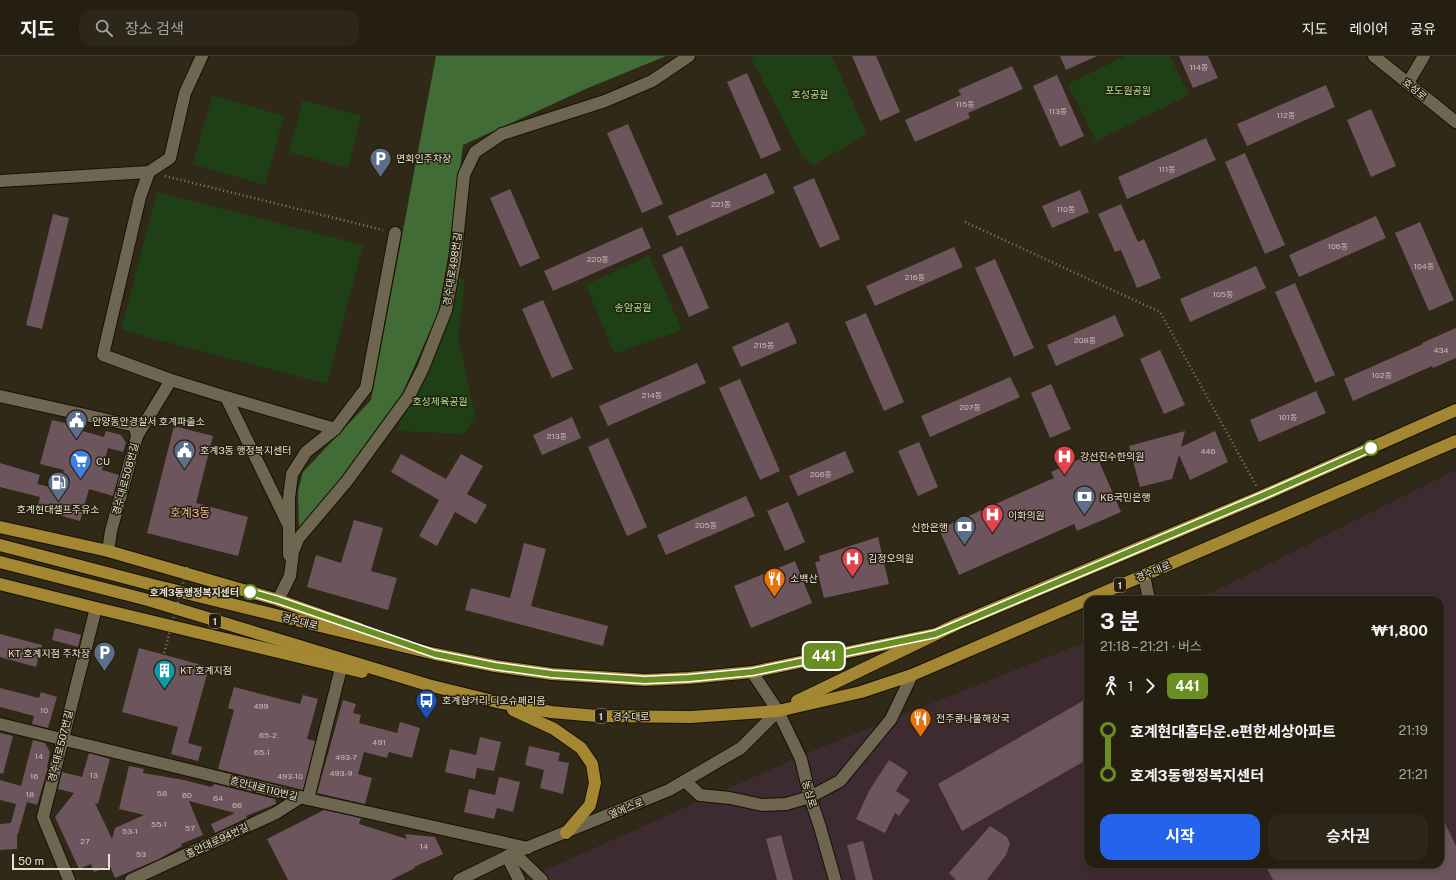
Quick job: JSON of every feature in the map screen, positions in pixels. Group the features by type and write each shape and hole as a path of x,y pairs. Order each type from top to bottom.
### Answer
{"main road":[{"name":"경수대로","path":"778,710 935,634 1262,496 1456,410"},
{"name":"경수대로","path":"1095,596 1456,441"},
{"path":"0,527 108,551 278,600 435,654"},
{"name":"경수대로","path":"0,545 154,585 435,654 495,666 552,674 637,680 689,678 752,672 935,634"},
{"name":"경수대로","path":"0,562 148,600 428,685 497,702 551,712 597,716 691,717 778,710 861,692 912,675 1084,601"},
{"path":"0,584 341,668 428,685"},
{"path":"497,702 554,730 582,748 592,764 595,783 590,805 566,833"}],"street":[{"path":"0,181 149,172 170,158 185,93 202,56"},
{"name":"경수대로498번길","path":"278,600 290,576 293,552 298,540 351,475 409,396 423,368 446,310 455,261 464,174 475,152 502,134 605,101 652,81 689,56"},
{"name":"호성로","path":"1374,56 1456,122"},
{"path":"1408,83 1424,56"},
{"path":"149,172 140,197 103,355 171,380 335,430"},
{"path":"290,576 288,498 292,474 306,452 335,430 366,388 396,233"},
{"path":"137,436 171,380"},
{"name":"경수대로508번길","path":"0,396 135,426 137,436 111,531 108,551"},
{"path":"226,397 289,526"},
{"path":"1144,575 1148,596"},
{"name":"경수대로507번길","path":"69,880 43,817 96,608"},
{"path":"305,798 341,668"},
{"name":"농심로","path":"752,672 778,710 801,759 810,797 835,880"},
{"path":"685,781 700,795 730,798 762,805 786,804 810,797 840,781 891,719 912,675"},
{"name":"엘에스로","path":"459,880 511,854 669,790 741,748 778,710"},
{"name":"흥안대로110번길","path":"0,724 305,798 528,848"},
{"name":"흥안대로94번길","path":"131,880 276,813 305,798"},
{"path":"511,854 519,880"},
{"path":"511,854 542,880"}],"path":[{"path":"149,172 396,233"},
{"path":"965,222 1160,312 1262,496"},
{"path":"164,653 188,565"}],"shaded area":[{"path":"1456,470 1456,880 523,880 817,749 1084,643 1084,868 1444,868 1444,596 1202,596"}],"green space":[{"path":"436,56 666,56 588,88 463,145 450,247 438,313 402,394 335,488 299,530 298,491 303,472 371,400"},
{"name":"호성공원","path":"750,56 832,56 867,134 814,165 803,158"},
{"name":"포도원공원","path":"1125,56 1170,56 1189,95 1096,141 1068,84"},
{"path":"212,95 284,116 265,185 193,164"},
{"path":"303,100 361,116 348,168 289,152"},
{"path":"157,192 363,245 327,384 121,330"},
{"name":"송암공원","path":"649,255 682,330 614,354 586,285"},
{"name":"호성체육공원","path":"453,274 465,280 458,337 475,415 465,434 397,431"}],"building":[{"path":"852,56 876,56 900,112 880,121"},
{"path":"1060,56 1097,56 1066,70"},
{"path":"1179,56 1208,56 1218,78 1193,88"},
{"path":"1012,66 1023,89 968,113 970,118 915,142 905,120 961,95 958,90"},
{"path":"747,73 781,150 761,159 727,82"},
{"path":"1057,75 1084,136 1060,147 1033,86"},
{"path":"1326,85 1335,107 1247,146 1237,124"},
{"path":"1371,109 1396,166 1371,177 1347,120"},
{"path":"628,124 663,204 642,213 607,133"},
{"path":"1206,138 1216,160 1127,199 1118,177"},
{"path":"1245,153 1285,245 1265,254 1225,162"},
{"path":"766,173 775,193 677,236 668,216"},
{"path":"814,178 840,239 820,248 793,187"},
{"path":"510,189 540,258 520,267 490,198"},
{"path":"1080,190 1089,212 1052,228 1042,206"},
{"path":"1121,204 1138,242 1144,239 1161,278 1137,288 1121,250 1115,252 1098,214"},
{"path":"53,214 69,218 42,329 26,325"},
{"path":"1376,216 1386,238 1299,277 1289,255"},
{"path":"1420,222 1454,300 1429,311 1395,233"},
{"path":"642,227 651,248 553,291 544,271"},
{"path":"682,246 709,308 689,317 662,255"},
{"path":"954,247 963,267 875,306 866,286"},
{"path":"995,259 1034,348 1014,357 975,268"},
{"path":"1256,266 1266,288 1190,322 1180,299"},
{"path":"1295,283 1335,375 1315,383 1275,292"},
{"path":"543,300 573,369 552,378 522,309"},
{"path":"866,313 904,402 884,411 845,322"},
{"path":"1115,315 1124,336 1056,366 1047,345"},
{"path":"788,322 797,343 741,367 732,347"},
{"path":"1456,328 1456,358 1433,368 1432,366 1353,401 1344,379"},
{"path":"1160,350 1185,405 1164,414 1140,359"},
{"path":"697,363 706,383 608,426 599,406"},
{"path":"1010,377 1020,397 930,437 921,416"},
{"path":"740,379 780,471 760,480 719,388"},
{"path":"1051,384 1071,429 1050,438 1031,393"},
{"path":"1316,391 1326,413 1259,442 1250,420"},
{"path":"572,417 581,438 542,455 533,435"},
{"path":"52,420 69,424 68,427 104,437 106,431 121,435 126,443 123,452 108,448 102,470 119,475 113,496 89,489 80,521 37,509 40,497 0,487 0,463 40,475 37,484 58,489 64,470 40,464"},
{"name":"호계3동 행정복지센터","path":"174,426 213,436 196,503 248,517 238,556 147,533"},
{"path":"1185,431 1181,447 1215,431 1228,462 1190,480 1179,455 1172,479 1140,487 1129,446"},
{"path":"608,438 647,527 627,536 588,447"},
{"path":"919,442 938,487 918,496 898,451"},
{"path":"845,451 854,472 798,496 789,476"},
{"path":"1095,452 1121,512 1077,531 1074,524 959,575 939,529 1054,478 1051,472"},
{"path":"401,454 446,479 461,454 483,466 467,494 487,505 476,524 455,512 437,546 419,536 439,500 391,472"},
{"path":"746,496 755,516 666,555 657,535"},
{"path":"788,502 805,542 785,551 767,511"},
{"path":"354,520 383,528 371,571 397,578 388,610 307,587 316,555 341,563"},
{"path":"878,537 889,584 824,598 815,562 820,561 819,556"},
{"path":"524,543 546,549 531,606 608,626 603,646 465,610 471,588 510,598"},
{"path":"795,561 812,603 751,628 734,586"},
{"path":"55,628 81,635 78,647 52,640"},
{"path":"0,634 42,645 36,667 0,657"},
{"name":"KT 호계지점","path":"139,648 209,667 188,743 202,747 198,761 171,754 178,727 122,712"},
{"path":"234,687 300,704 303,695 318,699 307,739 315,741 303,790 218,769 234,710 228,708"},
{"path":"0,688 39,698 41,692 57,697 48,728 32,724 34,716 0,707"},
{"path":"343,700 356,704 353,713 361,715 359,723 397,733 400,722 420,728 412,758 389,752 387,758 364,752 358,774 372,778 365,804 317,793"},
{"path":"1084,700 1084,761 962,831 938,784"},
{"path":"0,733 13,736 3,774 0,773"},
{"path":"480,737 501,742 494,771 477,768 475,779 445,772 450,749 476,755"},
{"path":"33,740 45,743 50,752 48,768 37,805 27,802 17,834 17,849 0,850 0,824 11,823 16,804 0,800 0,780 21,786"},
{"path":"529,746 560,753 558,761 569,763 563,794 540,788 544,770 525,765"},
{"path":"89,753 110,759 98,804 95,803 112,839 115,828 144,815 119,809 129,766 144,769 143,773 184,780 211,787 214,784 275,799 276,804 246,816 247,818 215,833 211,824 235,813 189,801 203,835 181,844 182,846 159,859 115,878 110,866 94,872 91,864 79,869 55,817 74,793 58,789 62,772 82,777"},
{"path":"889,760 908,772 896,791 910,800 899,816 895,813 885,833 856,819 869,791"},
{"path":"499,777 520,782 513,812 497,808 494,819 464,812 469,789 495,795"},
{"path":"324,810 361,818 359,824 407,839 405,834 435,837 443,854 414,867 415,868 391,880 288,880 267,839"},
{"path":"1444,821 1456,846 1456,880 1273,880 1267,868 1444,868"},
{"path":"990,826 1007,837 1010,844 1006,855 987,880 956,880 949,873"},
{"path":"781,835 793,880 777,880 766,839"},
{"path":"863,841 873,880 856,880 847,845"}],"bus line":[{"name":"441","path":"250,592 278,600 435,654 495,666 552,674 645,680 689,678 752,672 935,634 1262,496 1371,448"}],"place":[{"name":"면회인주차장","path":"380,178"},
{"name":"안양동안경찰서 호계파출소","path":"77,440"},
{"name":"호계3동 행정복지센터","path":"184,470"},
{"name":"강선진수한의원","path":"1065,476"},
{"name":"CU","path":"80,480"},
{"name":"호계현대셀프주유소","path":"58,502"},
{"name":"KB국민은행","path":"1085,516"},
{"name":"이화의원","path":"992,534"},
{"name":"신한은행","path":"964,546"},
{"name":"김정오의원","path":"853,578"},
{"name":"호계3동행정복지센터","path":"250,592"},
{"name":"소백산","path":"774,598"},
{"name":"KT 호계지점 주차장","path":"105,672"},
{"name":"KT 호계지점","path":"165,690"},
{"name":"호계삼거리.디오슈페리움","path":"426,720"},
{"name":"전주콩나물해장국","path":"921,738"}],"district":[{"name":"호계3동","path":"190,513"}]}
